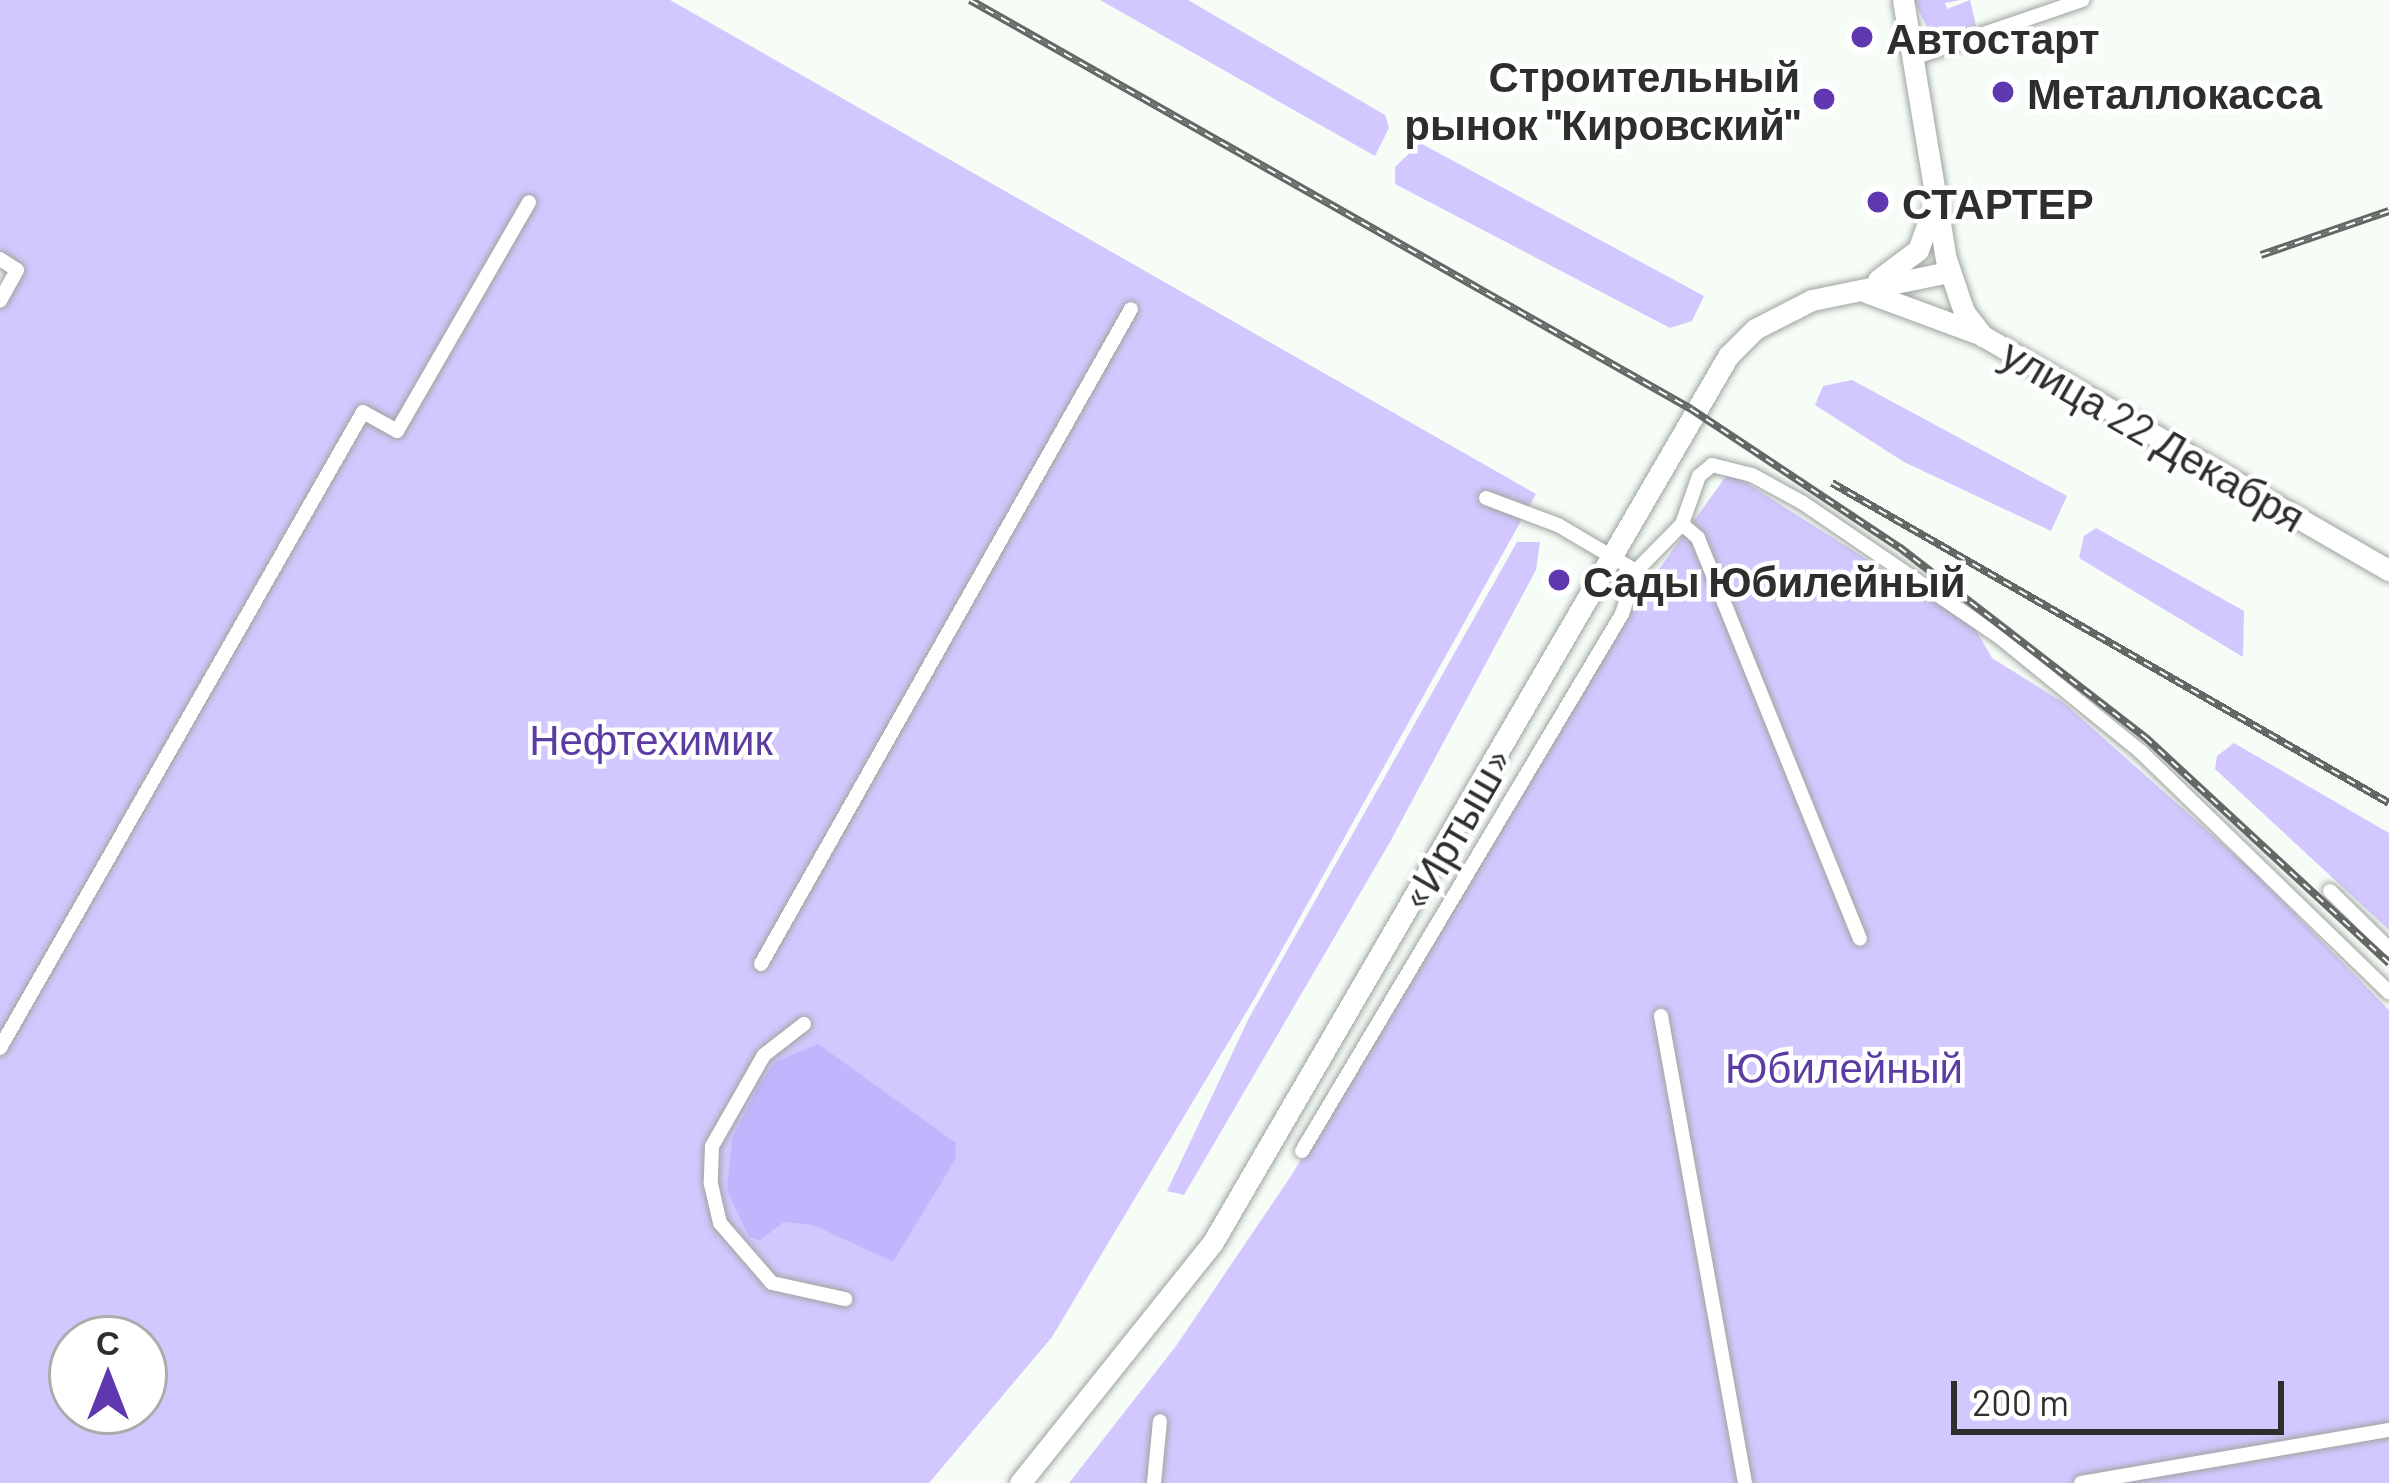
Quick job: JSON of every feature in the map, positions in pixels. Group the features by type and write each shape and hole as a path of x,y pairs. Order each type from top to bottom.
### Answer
{"main road":[{"name":"улица 22 Декабря","path":"1903,0 1949,272 1983,336 2389,570"},
{"path":"1850,290 1884,278 1918,250 1934,196"},
{"name":"«Иртыш»","path":"1020,1483 1224,1223 1608,555 1728,356 1786,310 1850,290 1949,272"},
{"path":"1850,290 1899,300 1983,336"}],"street":[{"path":"1913,58 2082,0"},
{"path":"0,1048 363,412 397,431 529,202"},
{"path":"0,259 17,270 0,301"},
{"path":"761,964 1130,309"},
{"path":"1302,1150 1622,614 1636,572 1682,524 1699,476 1727,464 1876,550 2140,751 2389,992"},
{"path":"1486,498 1636,572"},
{"path":"1682,524 1706,559 1860,939"},
{"path":"2330,890 2389,950"},
{"path":"1661,1016 1745,1483"},
{"path":"804,1024 764,1055 712,1146 711,1184 720,1222 772,1283 845,1299"},
{"path":"1154,1483 1160,1420"},
{"path":"2081,1483 2389,1430"}],"green space":[{"name":"Нефтехимик","path":"0,0 670,0 1536,494 1256,996 1052,1337 929,1483 0,1483 0,296 14,271 0,263"},
{"path":"1100,0 1188,0 1385,115 1389,128 1375,156"},
{"path":"1914,0 1961,0 1945,3 1947,9 1970,0 1977,30 1930,34"},
{"path":"1420,143 1704,296 1692,321 1670,328 1395,184 1395,167"},
{"path":"1852,380 2067,496 2051,531 1904,462 1815,405 1823,386"},
{"name":"Юбилейный","path":"1729,472 1974,627 1992,658 2064,703 2253,871 2389,1010 2389,1483 1069,1483 1176,1346 1291,1176 1644,590"},
{"path":"2096,528 2244,611 2243,657 2079,558 2084,536"},
{"path":"1517,542 1540,542 1536,570 1390,842 1184,1195 1167,1191 1249,1018"},
{"path":"2234,743 2389,833 2389,930 2215,769 2217,756"}],"shaded area":[{"path":"818,1044 956,1143 955,1160 893,1262 813,1225 784,1222 760,1240 749,1237 727,1190 732,1139 759,1085 775,1062"}],"railway":[{"path":"970,0 1691,409 1899,547 2145,737 2389,963"},
{"path":"2261,255 2389,211"},
{"path":"1832,483 2389,803"}],"place":[{"name":"Автостарт","path":"1862,37"},
{"name":"Металлокасса","path":"2003,92"},
{"name":"Строительный рынок \"Кировский\"","path":"1824,99"},
{"name":"СТАРТЕР","path":"1878,202"},
{"name":"Сады Юбилейный","path":"1559,580"}]}
